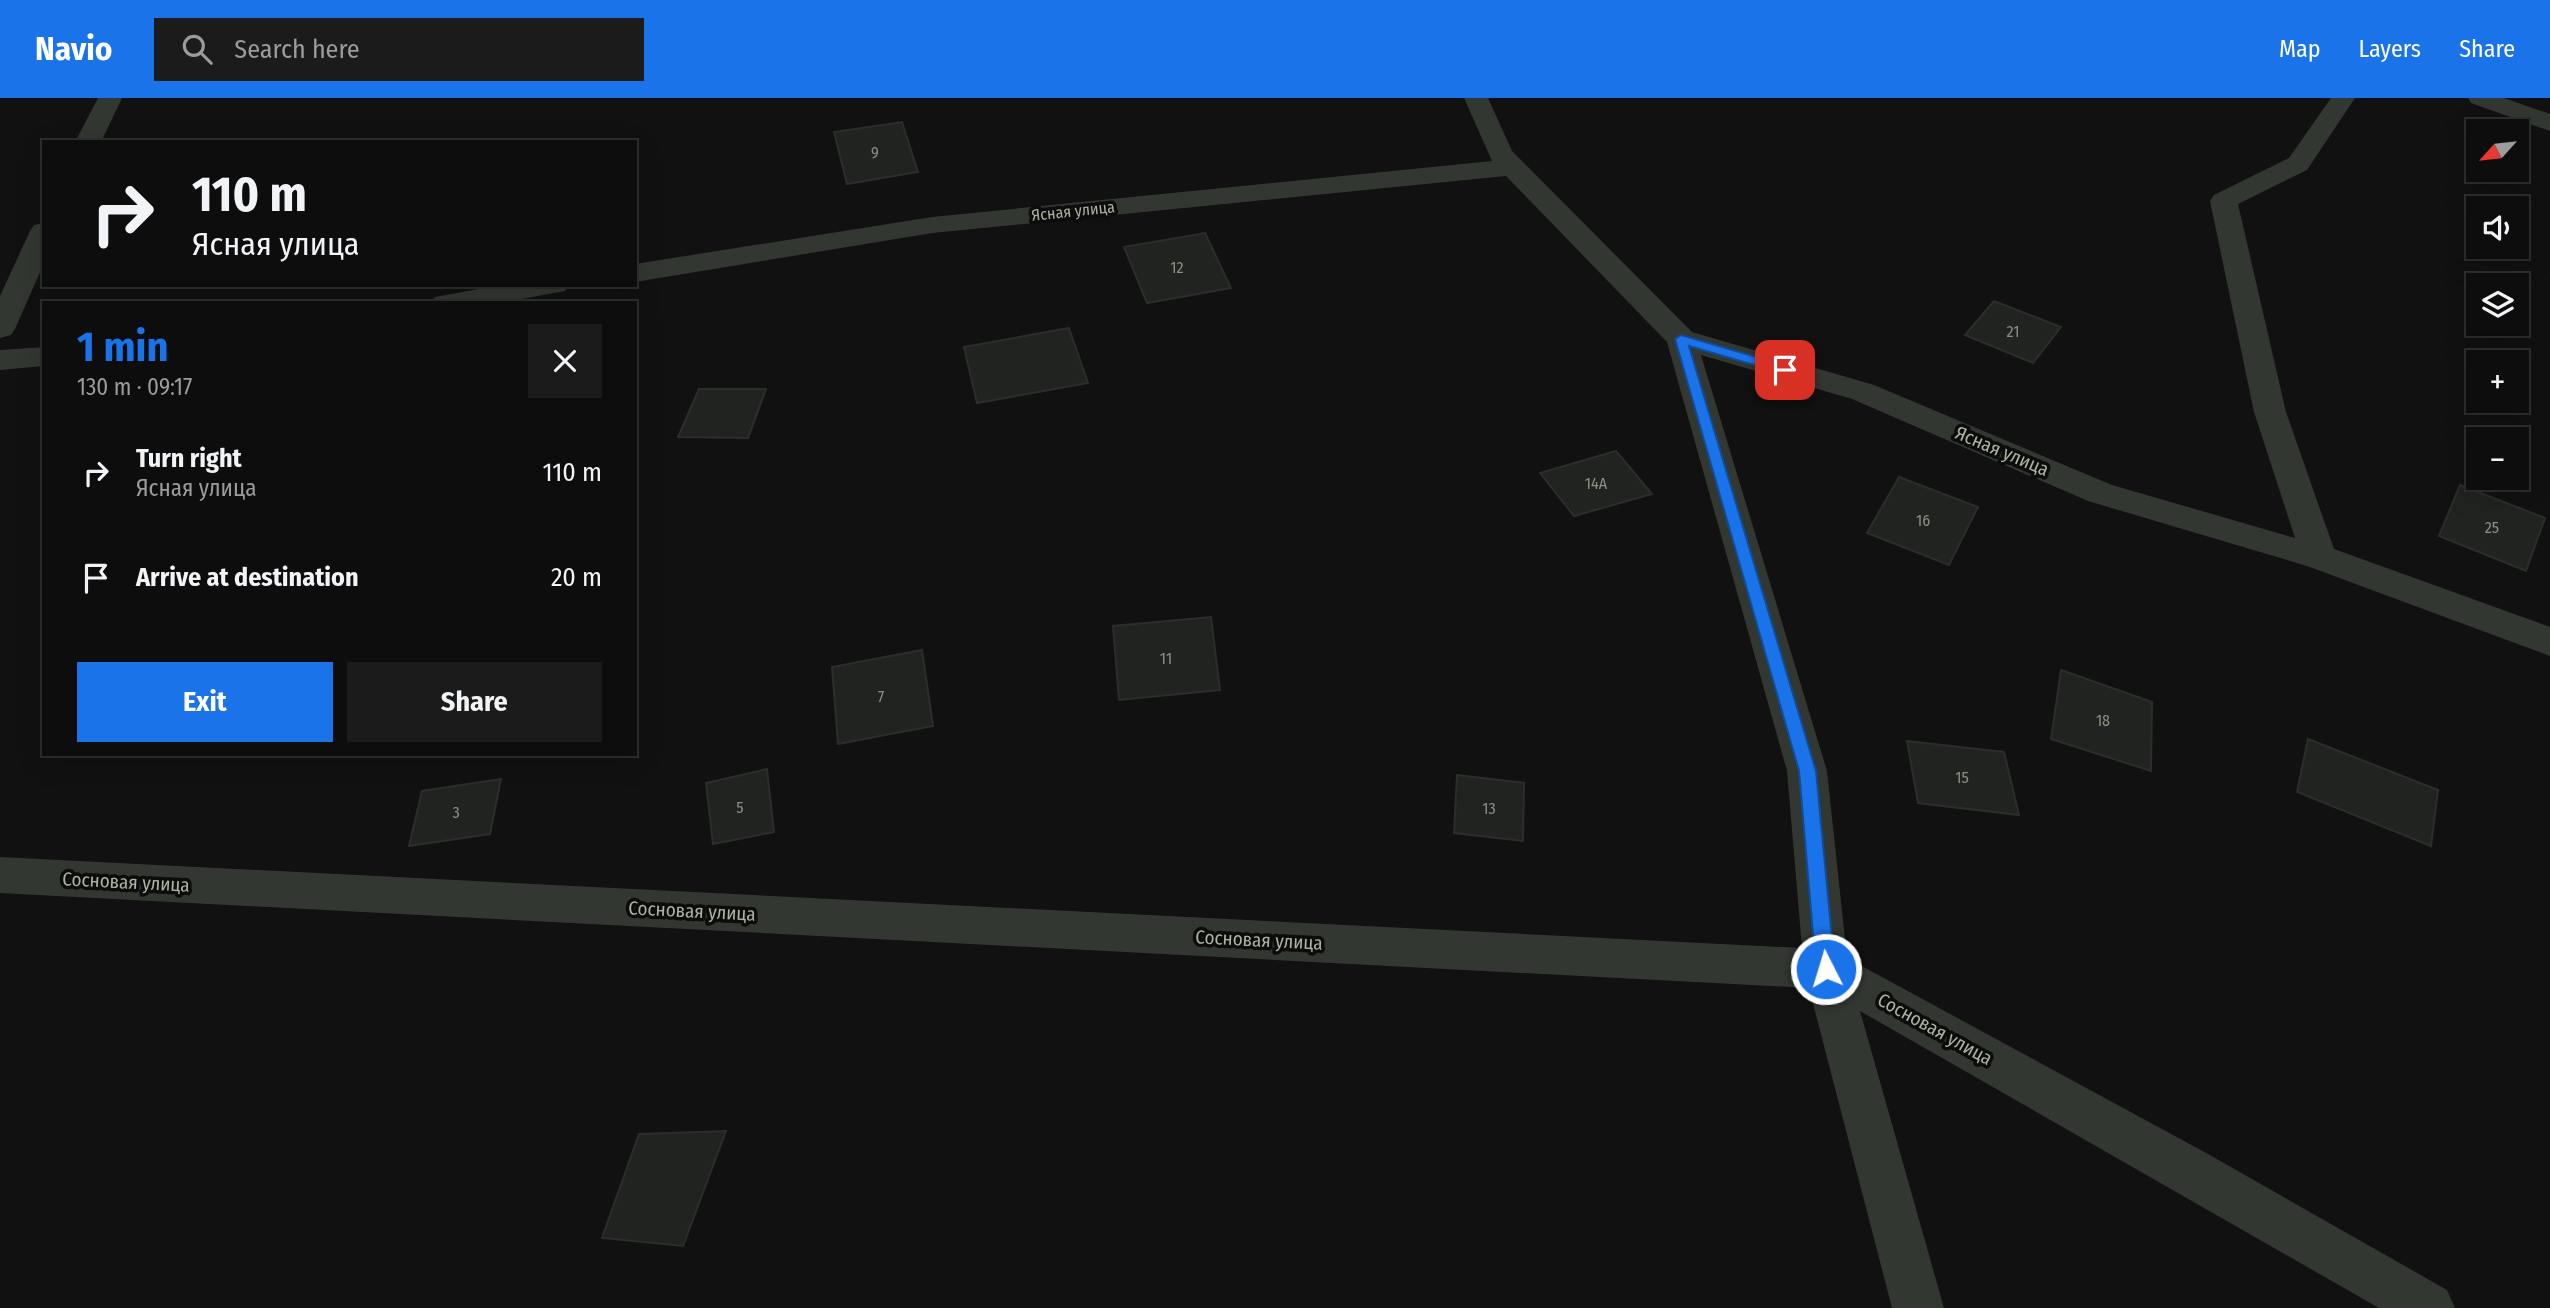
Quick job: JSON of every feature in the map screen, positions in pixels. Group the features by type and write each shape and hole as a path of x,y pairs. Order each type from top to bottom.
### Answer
{"street":[{"path":"89,140 110,98"},
{"name":"Ясная улица","path":"1476,98 1500,153 1681,339 1863,392 2100,493 2319,557 2550,642"},
{"path":"2319,557 2270,412 2224,201 2298,164 2343,98"},
{"path":"2480,98 2550,123"},
{"name":"Ясная улица","path":"637,272 932,225 1513,167"},
{"path":"0,329 42,235"},
{"path":"457,301 543,287"},
{"path":"1681,339 1807,771 1826,969 1918,1308"},
{"path":"0,360 42,356"},
{"name":"Сосновая улица","path":"0,875 1826,969 2191,1171 2429,1308"}],"building":[{"path":"902,122 918,172 847,184 834,132"},
{"path":"1205,233 1231,288 1147,303 1124,247"},
{"path":"1994,301 2061,327 2033,363 1965,335"},
{"path":"1069,328 1088,383 977,403 964,347"},
{"path":"699,389 766,389 748,438 678,437"},
{"path":"1616,451 1652,494 1574,516 1540,473"},
{"path":"1899,477 1978,507 1949,565 1867,533"},
{"path":"2460,485 2466,490 2473,490 2545,518 2526,571 2439,536"},
{"path":"1211,617 1220,690 1119,700 1113,626"},
{"path":"922,650 933,726 838,744 832,667"},
{"path":"2061,670 2152,702 2151,771 2051,739"},
{"path":"2308,739 2438,790 2431,846 2297,792"},
{"path":"1907,741 2004,752 2019,815 1918,803"},
{"path":"767,769 774,832 713,844 706,783"},
{"path":"1457,775 1524,783 1523,841 1454,833"},
{"path":"501,779 490,834 409,846 422,791"},
{"path":"726,1131 683,1246 602,1238 639,1134"}],"route":[{"path":"1785,370 1681,339 1807,771 1826,969"}]}
